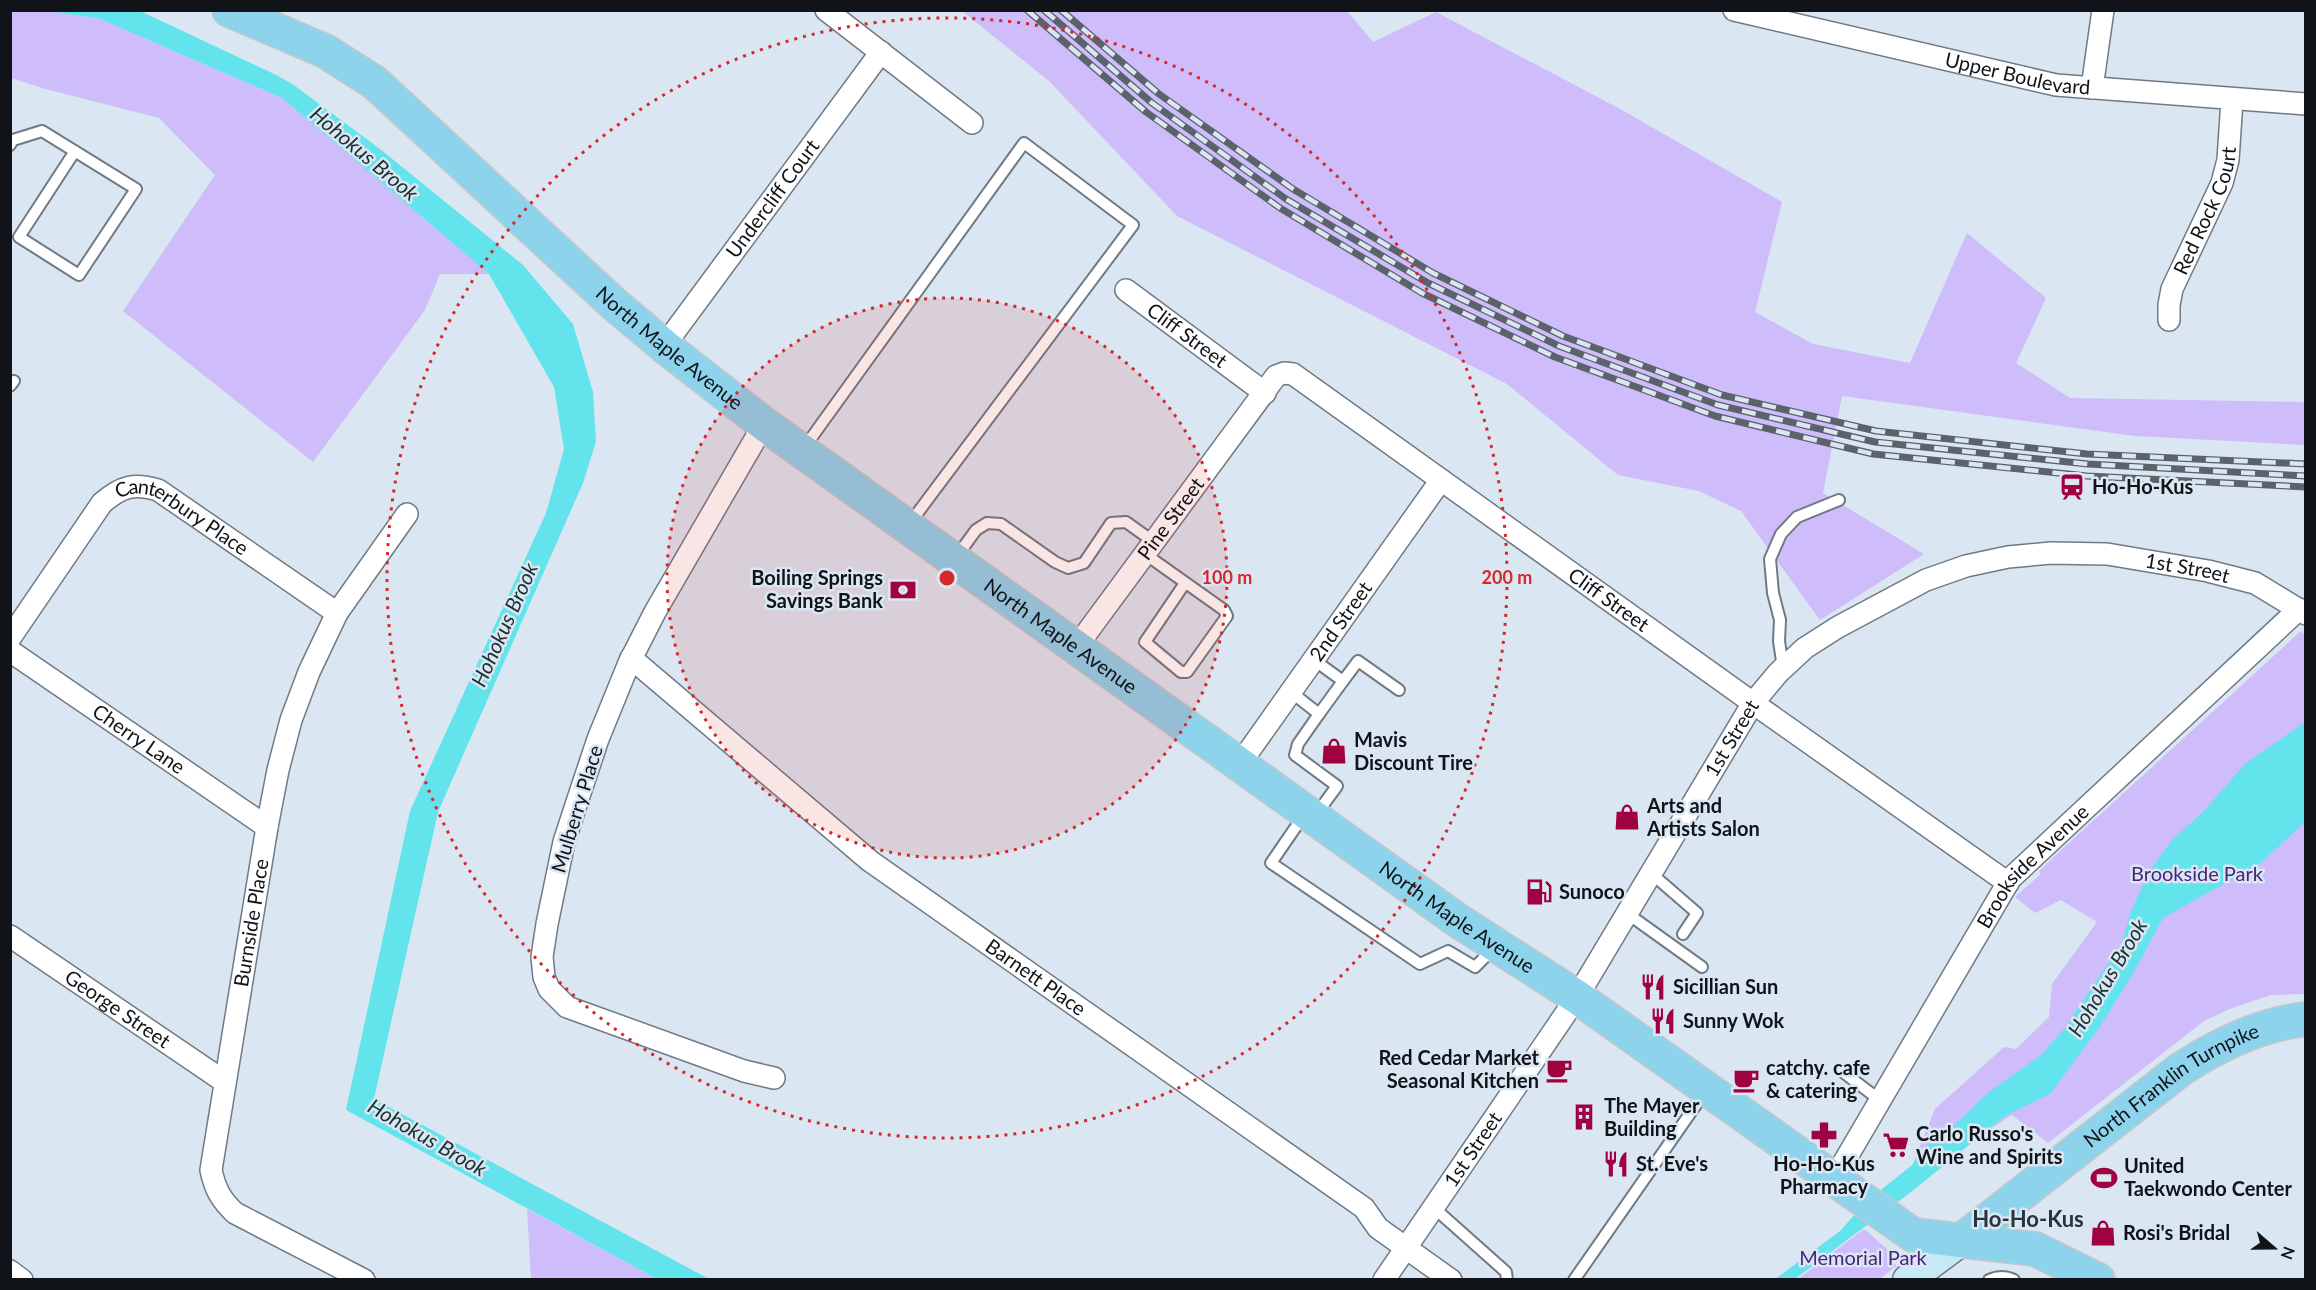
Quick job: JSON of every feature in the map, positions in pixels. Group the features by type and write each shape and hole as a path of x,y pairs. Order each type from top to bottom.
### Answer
{"main road":[{"name":"North Maple Avenue","path":"229,10 325,51 374,82 614,304 764,424 1457,920 1577,997 1887,1218 1914,1235 2035,1249 2098,1280"},
{"name":"North Franklin Turnpike","path":"1962,1240 2200,1057 2230,1041 2262,1029 2306,1019"}],"street":[{"path":"826,10 972,123"},
{"name":"Upper Boulevard","path":"1734,10 2056,85 2306,104"},
{"path":"2092,88 2103,10"},
{"name":"Undercliff Court","path":"664,346 881,52"},
{"name":"Red Rock Court","path":"2169,320 2172,289 2222,183 2228,160 2232,100"},
{"name":"Cliff Street","path":"1126,290 1265,393 1276,376 1284,373 1293,374 1753,704 2008,883"},
{"name":"Pine Street","path":"1077,646 1265,393"},
{"name":"Mulberry Place","path":"764,424 660,602 631,658 598,739 564,842 542,957 544,977 549,989 560,1003 578,1013 744,1071 774,1078"},
{"name":"2nd Street","path":"1239,765 1442,480"},
{"name":"Canterbury Place","path":"10,638 102,503 114,493 127,487 143,486 159,490 337,613"},
{"name":"Burnside Place","path":"364,1280 235,1213 223,1201 214,1186 211,1170 267,827 291,720 309,672 337,613 407,514"},
{"name":"1st Street","path":"1384,1280 1577,997 1753,704 1783,668 1805,648 1838,627 1926,580 1966,566 2008,557 2051,553 2107,554 2208,571 2255,583 2302,612"},
{"name":"Brookside Avenue","path":"1846,1187 1881,1101 2008,883 2302,612"},
{"name":"Cherry Lane","path":"10,651 267,827"},
{"name":"Barnett Place","path":"631,658 870,861 1364,1208 1378,1228 1451,1280"},
{"name":"George Street","path":"10,936 225,1082"},
{"path":"1908,1280 1962,1240"},
{"path":"10,1271 22,1280"}],"lane":[{"path":"10,145 13,140 42,130 75,150 136,189 79,275 19,237 75,150"},
{"path":"803,451 1024,143 1133,225 908,526"},
{"path":"1783,668 1779,641 1780,620 1773,593 1770,559 1781,534 1797,517 1839,500"},
{"path":"955,559 976,530 987,523 1001,524 1055,562 1068,568 1084,563 1111,523 1126,522 1185,583 1224,610 1227,616 1187,672 1181,672 1145,642 1185,583"},
{"path":"1314,660 1343,681"},
{"path":"1399,690 1358,661 1343,681 1298,744 1295,755 1337,786 1271,863 1420,964 1448,951 1475,967 1497,945"},
{"path":"1291,692 1319,714"},
{"path":"1652,874 1697,913 1683,934"},
{"path":"1628,914 1702,968"},
{"path":"1839,1069 1881,1101"},
{"path":"1574,1280 1707,1089"},
{"path":"1433,1207 1506,1272 1507,1280"},
{"path":"1989,1280 2007,1276 2014,1280"}],"green space":[{"path":"11,11 48,11 100,19 282,98 489,274 440,274 425,310 313,462 123,311 215,175 159,118 11,78"},
{"path":"962,11 1347,11 1373,42 1436,12 1622,110 1782,202 1755,312 1813,344 1910,363 1967,233 2046,298 2016,363 2070,398 2305,402 2305,445 2135,436 1842,396 1823,493 1924,554 1820,620 1741,511 1699,491 1618,475 1507,384 1177,216 1049,81"},
{"name":"Brookside Park","path":"2301,631 2306,636 2305,994 2271,995 2232,1008 2204,1021 2048,1143 2012,1115 1985,1132 1960,1140 1907,1171 1912,1166 1935,1109 2004,1047 2016,1049 2049,1017 2052,984 2097,922 2061,900 2035,913 2015,897 2041,874 2039,871 2058,853"},
{"path":"527,1209 657,1279 531,1279"},
{"name":"Memorial Park","path":"1864,1229 1887,1249 1896,1266 1880,1279 1798,1279"}],"water":[{"name":"Hohokus Brook","path":"48,11 140,11 291,83 380,149 523,265 573,324 593,392 596,442 583,483 438,812 374,1099 709,1279 657,1279 346,1110 410,811 546,513 564,449 554,387 489,274 282,98 100,19"},
{"name":"Hohokus Brook","path":"2305,722 2305,822 2261,863 2163,918 2134,972 2099,1028 2050,1094 2005,1116 1911,1192 1795,1279 1774,1280 1840,1231 1867,1201 1911,1166 1932,1142 1957,1123 1988,1093 2041,1055 2064,1029 2122,943 2130,914 2147,875 2171,841 2202,813 2245,764"}],"railway":[{"path":"1027,10 1146,112 1280,208 1422,293 1555,357 1715,416 1873,454 2087,476 2306,487"},
{"path":"1044,10 1152,103 1286,199 1428,283 1559,346 1718,405 1875,442 2088,464 2306,476"},
{"path":"1061,10 1159,94 1293,189 1433,273 1563,336 1722,395 1876,431 2087,454 2306,464"}],"place":[{"name":"Ho-Ho-Kus","path":"2072,487"},
{"name":"Boiling Springs Savings Bank","path":"903,590"},
{"name":"Mavis Discount Tire","path":"1334,751"},
{"name":"Arts and Artists Salon","path":"1627,817"},
{"name":"Sunoco","path":"1539,892"},
{"name":"Sicillian Sun","path":"1653,987"},
{"name":"Sunny Wok","path":"1663,1021"},
{"name":"Red Cedar Market Seasonal Kitchen","path":"1559,1070"},
{"name":"catchy. cafe & catering","path":"1746,1080"},
{"name":"The Mayer Building","path":"1584,1117"},
{"name":"Ho-Ho-Kus Pharmacy","path":"1824,1135"},
{"name":"Carlo Russo's Wine and Spirits","path":"1896,1145"},
{"name":"St. Eve's","path":"1616,1164"},
{"name":"United Taekwondo Center","path":"2104,1178"},
{"name":"Rosi's Bridal","path":"2103,1233"}],"district":[{"name":"Ho-Ho-Kus","path":"2028,1219"}]}
